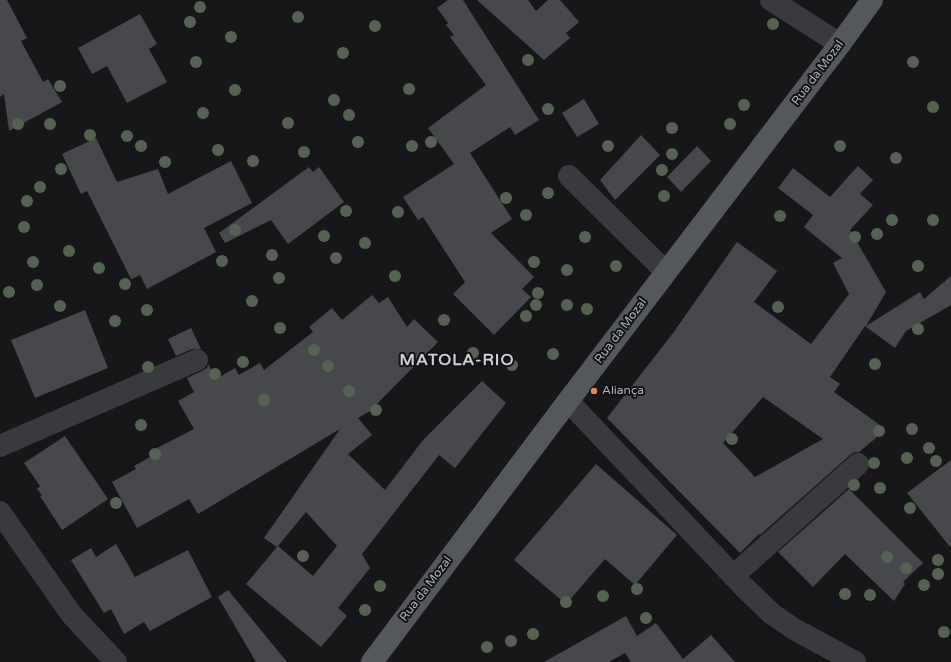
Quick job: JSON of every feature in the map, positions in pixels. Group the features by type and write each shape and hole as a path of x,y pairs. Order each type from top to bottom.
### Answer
{"main road":[{"name":"Rua da Mozal","path":"372,662 872,0"}],"street":[{"path":"772,0 840,44"},
{"path":"569,176 666,272"},
{"path":"0,446 197,360"},
{"path":"568,401 733,576 772,614 794,629 845,659"},
{"path":"733,576 858,464"},
{"path":"0,512 71,614 116,662"}],"building":[{"path":"0,0 7,0 27,38 21,41 43,82 48,79 62,102 9,131 4,94 0,97"},
{"path":"448,0 463,0 539,120 515,135 510,127 470,153 512,219 491,233 534,277 522,289 531,297 494,335 453,294 465,282 423,217 418,220 403,197 454,164 428,128 486,85 450,37 454,35 446,25 448,23 437,8"},
{"path":"477,0 528,0 536,11 548,0 560,0 579,22 566,33 570,38 544,60"},
{"path":"140,14 157,44 149,49 167,82 127,103 107,66 92,74 78,48"},
{"path":"584,99 599,124 577,137 562,113"},
{"path":"641,135 660,155 615,200 600,180"},
{"path":"96,138 117,182 158,169 168,194 231,161 252,203 204,228 216,252 147,289 140,275 131,279 87,191 81,194 62,154"},
{"path":"697,146 711,161 681,192 667,177"},
{"path":"858,166 873,180 860,194 873,205 850,230 886,292 866,326 920,292 924,299 951,276 951,305 906,331 895,348 865,326 830,377 840,384 834,392 884,428 875,434 877,437 859,452 855,452 850,455 760,535 759,534 740,553 607,418 673,333 737,242 777,271 754,302 811,344 849,294 833,263 842,258 804,227 813,215 778,188 793,168 830,197","holes":["763,397 823,439 755,477 723,443"]},
{"path":"309,167 313,172 319,167 344,202 288,244 271,220 225,243 219,233"},
{"path":"372,295 379,303 388,297 407,327 414,319 438,342 370,411 358,418 372,435 348,454 385,490 423,440 482,381 506,403 455,468 439,455 362,554 370,568 338,608 347,616 321,647 246,584 277,547 264,538 340,429 198,514 189,499 137,528 112,482 136,469 134,466 159,452 157,448 194,429 178,401 194,392 187,378 207,368 208,364 216,379 235,368 239,375 260,363 264,370 313,332 309,327 332,308 342,320","holes":["306,512 337,546 313,576 278,546"]},
{"path":"85,310 108,368 35,398 11,340"},
{"path":"191,328 201,349 192,349 176,356 168,339"},
{"path":"65,436 108,499 62,530 40,496 42,495 37,489 40,486 24,463"},
{"path":"951,460 951,548 907,493"},
{"path":"596,464 677,535 635,585 605,559 566,604 514,560"},
{"path":"849,489 923,563 903,582 905,584 894,601 845,554 813,587 778,552"},
{"path":"116,544 135,577 188,550 212,597 150,631 144,622 124,634 111,609 104,613 71,560 91,548 96,557"},
{"path":"228,590 287,662 256,662 218,597"},
{"path":"626,616 637,636 656,623 683,659 711,635 735,662 631,662 625,653 609,662 544,662"}],"place":[{"name":"Aliança","path":"594,391"}],"district":[{"name":"MATOLA-RIO","path":"457,361"}]}
